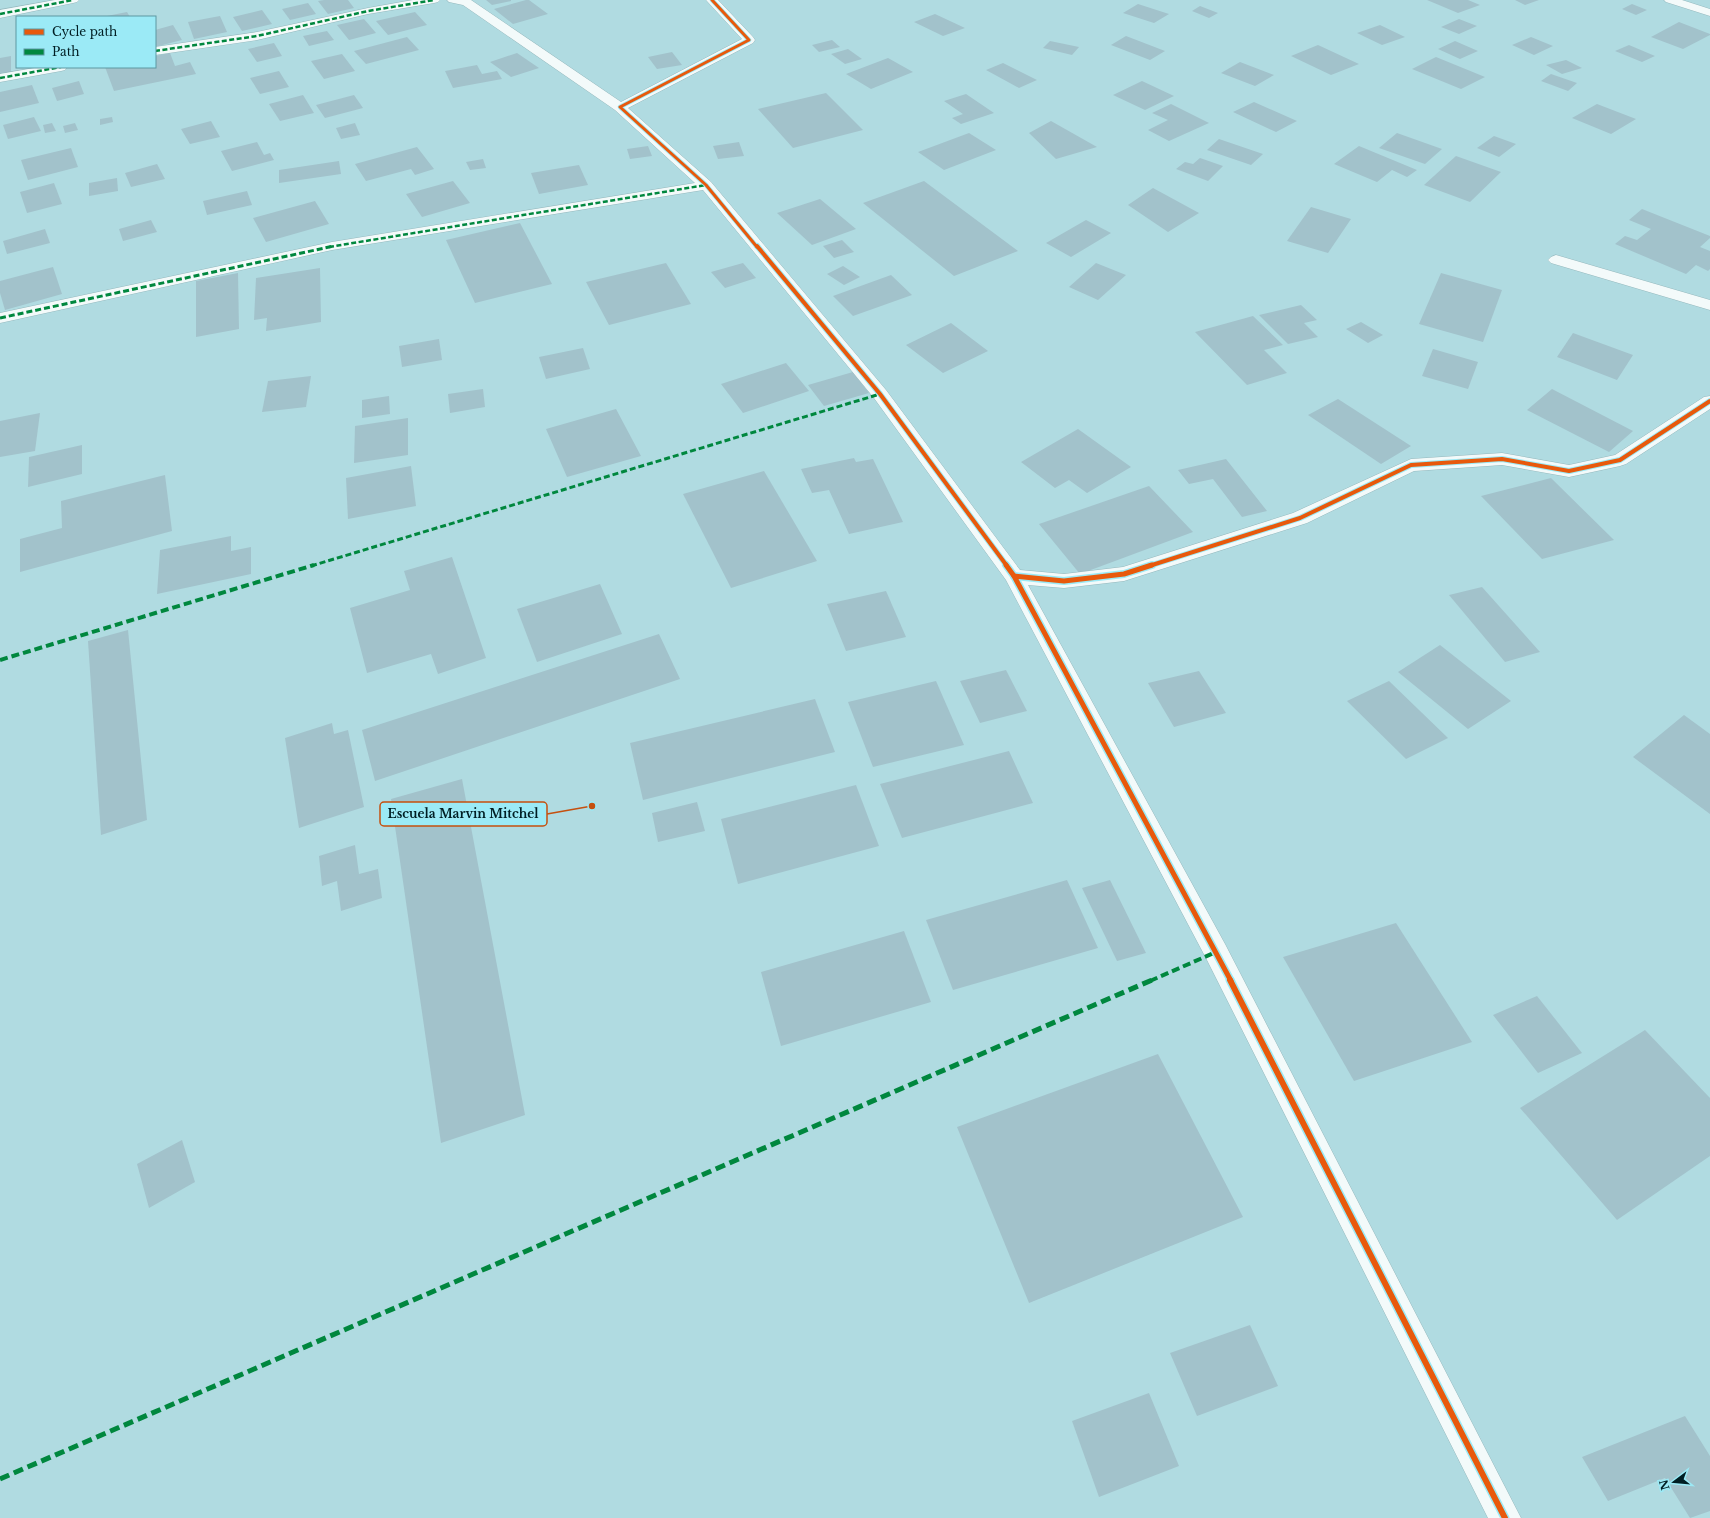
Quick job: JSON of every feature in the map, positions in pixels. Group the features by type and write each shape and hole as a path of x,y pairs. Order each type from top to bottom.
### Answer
{"street":[{"path":"0,14 73,0"},
{"path":"156,51 257,36 368,11 434,0"},
{"path":"453,0 466,2 620,107 706,185 880,394 1014,576 1216,952 1505,1518"},
{"path":"620,107 749,40 712,0"},
{"path":"1670,0 1710,13"},
{"path":"0,78 55,68"},
{"path":"0,318 332,246 706,185"},
{"path":"1556,260 1710,305"},
{"path":"1014,576 1064,580 1124,574 1300,518 1411,466 1502,459 1569,471 1620,460 1710,402"}],"building":[{"path":"348,0 354,8 328,14 318,1"},
{"path":"486,0 511,0 511,1 492,5"},
{"path":"529,0 548,14 513,24 494,9"},
{"path":"1427,0 1468,0 1480,5 1458,13"},
{"path":"1515,0 1539,0 1525,5"},
{"path":"308,3 316,14 290,20 282,9"},
{"path":"1138,4 1169,14 1154,23 1123,13"},
{"path":"1632,4 1647,10 1636,15 1622,9"},
{"path":"1200,6 1218,13 1209,18 1192,11"},
{"path":"262,10 272,24 242,31 233,17"},
{"path":"127,12 129,16 107,16"},
{"path":"415,12 427,25 388,35 376,21"},
{"path":"935,14 965,28 943,36 914,22"},
{"path":"220,16 227,32 194,39 188,22"},
{"path":"364,19 376,33 349,40 337,25"},
{"path":"1459,19 1477,26 1459,34 1441,27"},
{"path":"1679,22 1710,35 1683,49 1651,37"},
{"path":"173,25 182,40 156,47 156,30"},
{"path":"1380,25 1405,37 1382,45 1357,33"},
{"path":"327,31 334,40 309,46 303,36"},
{"path":"1126,36 1165,51 1150,60 1111,45"},
{"path":"407,37 419,50 366,64 354,51"},
{"path":"1531,37 1553,46 1534,55 1512,45"},
{"path":"832,40 840,47 819,52 812,45"},
{"path":"1050,41 1079,47 1072,55 1043,48"},
{"path":"1455,41 1478,51 1460,59 1438,49"},
{"path":"274,43 282,56 257,62 248,49"},
{"path":"1318,45 1359,64 1331,75 1291,56"},
{"path":"1629,45 1655,56 1642,62 1615,51"},
{"path":"848,49 862,59 845,64 831,54"},
{"path":"672,52 682,65 657,69 648,57"},
{"path":"170,53 175,66 190,62 196,74 114,91 105,68 156,68 156,56"},
{"path":"517,53 539,68 511,77 490,62"},
{"path":"342,54 355,71 324,79 311,61"},
{"path":"11,56 11,72 0,73 0,58"},
{"path":"1436,57 1485,77 1461,89 1412,69"},
{"path":"888,58 913,72 871,89 846,74"},
{"path":"1566,60 1582,68 1562,74 1546,65"},
{"path":"1240,62 1274,75 1255,86 1221,73"},
{"path":"1003,63 1037,80 1019,88 986,70"},
{"path":"477,65 482,74 497,71 502,79 453,88 445,71"},
{"path":"279,71 289,87 260,94 250,78"},
{"path":"1551,74 1577,83 1568,91 1541,81"},
{"path":"79,81 84,94 57,101 52,88"},
{"path":"1142,81 1174,96 1145,110 1113,95"},
{"path":"32,85 39,103 0,112 0,92"},
{"path":"826,93 863,130 793,148 758,109"},
{"path":"966,94 994,113 961,124 952,118 963,114 944,101"},
{"path":"303,95 314,113 280,121 269,104"},
{"path":"354,95 363,108 325,118 316,105"},
{"path":"1254,102 1297,121 1276,132 1233,112"},
{"path":"1171,104 1209,123 1169,141 1148,130 1168,120 1152,113"},
{"path":"1597,104 1636,119 1611,134 1572,118"},
{"path":"34,117 41,131 8,139 3,125"},
{"path":"112,117 113,122 100,125 100,119"},
{"path":"211,121 220,137 190,144 181,129"},
{"path":"1051,121 1097,147 1056,159 1029,133"},
{"path":"52,123 56,131 45,133 43,125"},
{"path":"75,123 78,130 65,133 63,126"},
{"path":"355,123 360,135 341,139 336,128"},
{"path":"969,133 996,150 944,170 918,152"},
{"path":"1397,133 1442,149 1425,164 1379,148"},
{"path":"1494,136 1516,144 1499,157 1477,148"},
{"path":"1219,139 1263,154 1251,165 1207,150"},
{"path":"257,142 264,155 270,153 274,160 232,171 221,151"},
{"path":"739,142 744,156 718,159 713,146"},
{"path":"648,146 652,156 630,159 627,149"},
{"path":"1359,146 1417,170 1407,177 1392,170 1377,182 1334,164"},
{"path":"417,147 434,169 415,175 411,169 366,181 355,164"},
{"path":"71,148 78,167 28,180 21,160"},
{"path":"1456,156 1501,172 1470,202 1424,185"},
{"path":"1200,158 1223,166 1208,181 1176,169 1185,162 1193,164"},
{"path":"483,159 486,168 470,170 466,162"},
{"path":"339,161 341,174 279,183 279,170"},
{"path":"157,164 165,179 131,187 125,173"},
{"path":"579,165 588,185 539,194 531,173"},
{"path":"117,178 118,191 89,196 89,183"},
{"path":"453,181 470,203 422,217 406,194"},
{"path":"924,181 1018,251 954,276 863,203"},
{"path":"54,183 62,204 27,213 20,192"},
{"path":"1153,188 1199,213 1168,232 1128,205"},
{"path":"247,191 252,205 207,215 203,201"},
{"path":"820,199 856,229 812,245 777,213"},
{"path":"315,201 329,224 266,242 253,218"},
{"path":"1311,207 1351,219 1328,253 1287,241"},
{"path":"1642,209 1710,236 1710,238 1700,247 1710,251 1710,269 1708,271 1696,265 1686,274 1615,244 1625,236 1637,240 1651,229 1629,220"},
{"path":"151,220 157,232 123,241 119,229"},
{"path":"1086,220 1111,233 1071,257 1046,243"},
{"path":"520,223 552,284 475,303 446,240"},
{"path":"45,229 50,243 7,254 3,241"},
{"path":"842,240 854,252 834,258 823,246"},
{"path":"666,263 691,304 609,325 586,282"},
{"path":"743,263 756,278 725,288 711,272"},
{"path":"1096,263 1126,275 1098,300 1069,287"},
{"path":"843,266 860,277 844,285 827,274"},
{"path":"53,267 62,294 5,310 0,293 0,281"},
{"path":"320,268 321,322 266,331 267,318 254,320 256,278"},
{"path":"238,273 239,329 196,337 196,281"},
{"path":"1441,273 1502,290 1483,342 1419,324"},
{"path":"891,275 912,295 853,316 833,296"},
{"path":"1301,305 1317,320 1304,323 1318,337 1288,344 1259,315"},
{"path":"1253,316 1283,345 1264,350 1287,373 1247,385 1195,332"},
{"path":"1361,322 1383,335 1368,343 1346,329"},
{"path":"951,323 988,351 943,373 906,345"},
{"path":"1573,333 1633,355 1617,380 1557,357"},
{"path":"439,339 442,360 402,367 399,346"},
{"path":"583,348 590,369 546,379 539,357"},
{"path":"1433,349 1478,362 1468,389 1422,376"},
{"path":"786,363 809,391 743,413 721,384"},
{"path":"853,372 869,393 824,406 808,385"},
{"path":"311,376 306,407 262,412 268,381"},
{"path":"483,389 485,407 450,413 448,394"},
{"path":"1552,389 1633,431 1609,452 1527,410"},
{"path":"389,396 390,414 362,418 362,400"},
{"path":"1338,399 1411,446 1381,464 1308,415"},
{"path":"616,409 641,456 567,477 546,429"},
{"path":"40,413 35,451 0,457 0,421"},
{"path":"408,418 408,455 354,463 355,426"},
{"path":"1078,429 1131,467 1087,493 1069,480 1055,488 1021,462"},
{"path":"82,445 82,474 28,487 29,457"},
{"path":"854,458 856,462 873,459 903,522 849,534 829,490 812,493 801,469"},
{"path":"1226,459 1267,511 1242,517 1213,479 1189,484 1178,470"},
{"path":"411,466 416,506 348,519 346,478"},
{"path":"764,471 817,561 731,588 683,494"},
{"path":"165,475 172,531 20,572 20,539 62,528 61,501"},
{"path":"1551,478 1614,540 1542,559 1481,496"},
{"path":"1149,486 1193,532 1080,574 1039,524"},
{"path":"231,536 231,551 251,547 251,574 157,594 160,550"},
{"path":"452,557 486,658 438,674 431,654 367,673 350,608 410,590 404,571"},
{"path":"600,584 622,634 537,662 517,609"},
{"path":"1482,587 1540,652 1505,662 1449,595"},
{"path":"886,591 906,637 846,651 827,604"},
{"path":"128,630 147,820 101,835 88,641"},
{"path":"659,634 680,679 375,781 362,730"},
{"path":"1440,645 1511,701 1468,729 1398,672"},
{"path":"1006,670 1027,711 980,723 960,681"},
{"path":"1199,671 1226,713 1174,727 1148,683"},
{"path":"936,681 964,745 873,767 848,702"},
{"path":"1389,681 1448,738 1406,759 1347,701"},
{"path":"815,699 835,752 643,800 630,743"},
{"path":"1684,715 1710,734 1710,814 1633,757"},
{"path":"332,723 334,734 348,730 364,807 299,828 285,738"},
{"path":"1009,751 1033,803 902,838 880,784"},
{"path":"462,779 525,1115 441,1143 391,799"},
{"path":"856,785 879,846 738,884 721,819"},
{"path":"697,802 705,831 658,842 652,813"},
{"path":"355,845 359,874 378,869 382,898 341,911 337,881 322,886 319,856"},
{"path":"1067,880 1098,948 953,990 926,920"},
{"path":"1110,880 1146,953 1117,961 1082,888"},
{"path":"1396,923 1472,1042 1354,1081 1283,957"},
{"path":"904,931 931,1002 781,1046 761,972"},
{"path":"1537,996 1582,1053 1538,1073 1493,1015"},
{"path":"1645,1030 1710,1098 1710,1156 1617,1220 1520,1108"},
{"path":"1158,1054 1243,1217 1029,1303 957,1127"},
{"path":"182,1140 195,1182 149,1208 137,1164"},
{"path":"1250,1325 1278,1386 1197,1416 1170,1353"},
{"path":"1149,1393 1179,1466 1099,1497 1072,1421"},
{"path":"1685,1416 1710,1456 1710,1511 1690,1518 1665,1478 1608,1501 1582,1457"}],"marked path":[{"path":"0,14 73,0"},
{"path":"156,51 257,36 368,11 434,0"},
{"path":"0,78 55,68"},
{"path":"0,318 332,246 706,185"},
{"path":"0,660 880,394"},
{"path":"0,1479 1216,952"}],"cycle path":[{"path":"712,0 749,40 620,107 706,185 880,394 1014,576 1216,952 1505,1518"},
{"path":"1014,576 1064,581 1124,574 1300,518 1411,465 1502,459 1569,471 1620,460 1710,401"}],"place":[{"name":"Escuela Marvin Mitchel","path":"592,806"}]}
